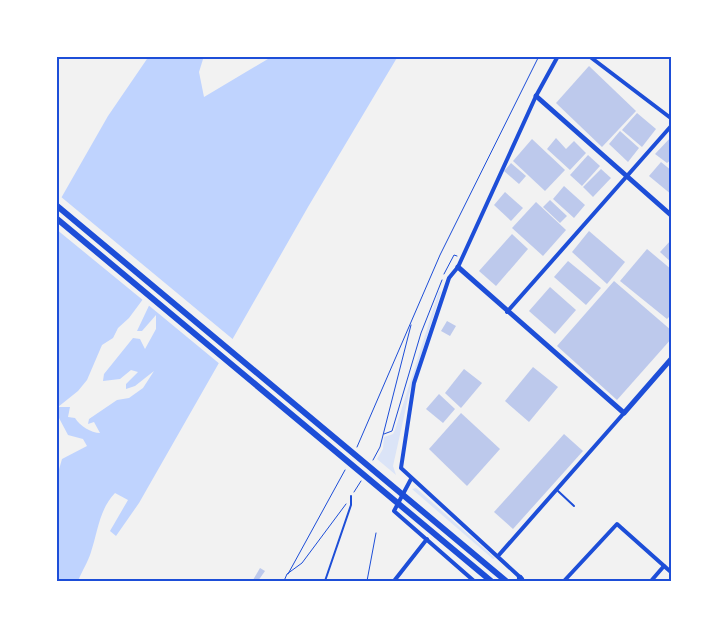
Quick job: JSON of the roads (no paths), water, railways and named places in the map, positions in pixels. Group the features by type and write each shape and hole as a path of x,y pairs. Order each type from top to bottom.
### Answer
{"main road":[{"path":"56,205 506,581"},
{"path":"56,218 491,581"}],"street":[{"path":"522,580 401,468 414,383 449,278 458,267 536,96 558,56"},
{"path":"589,56 672,119"},
{"path":"536,96 672,216"},
{"path":"507,312 672,125"},
{"path":"458,267 624,413"},
{"path":"498,556 558,491 672,358"},
{"path":"411,479 394,511 474,581"},
{"path":"564,581 617,524 672,573"},
{"path":"394,581 427,539"},
{"path":"651,581 664,566"}],"lane":[{"path":"558,491 574,506"},
{"path":"325,581 351,505 351,496"}],"water":[{"path":"149,56 204,56 199,72 204,97 273,56 398,56 308,207 139,503 116,536 110,531 128,500 115,493 105,506 90,556 78,581 56,581 56,480 62,459 87,446 83,439 68,435 59,418 56,420 56,207 108,116","holes":["152,287 154,295 137,331 142,331 156,315 156,329 145,349 140,339 133,338 104,374 103,381 120,379 131,370 138,372 126,384 126,389 135,386 154,371 143,388 129,398 117,400 89,419 88,424 94,422 100,433 89,430 75,418 68,417 70,407 58,407 78,391 87,380 102,345 113,338 118,328 129,318"]}]}
